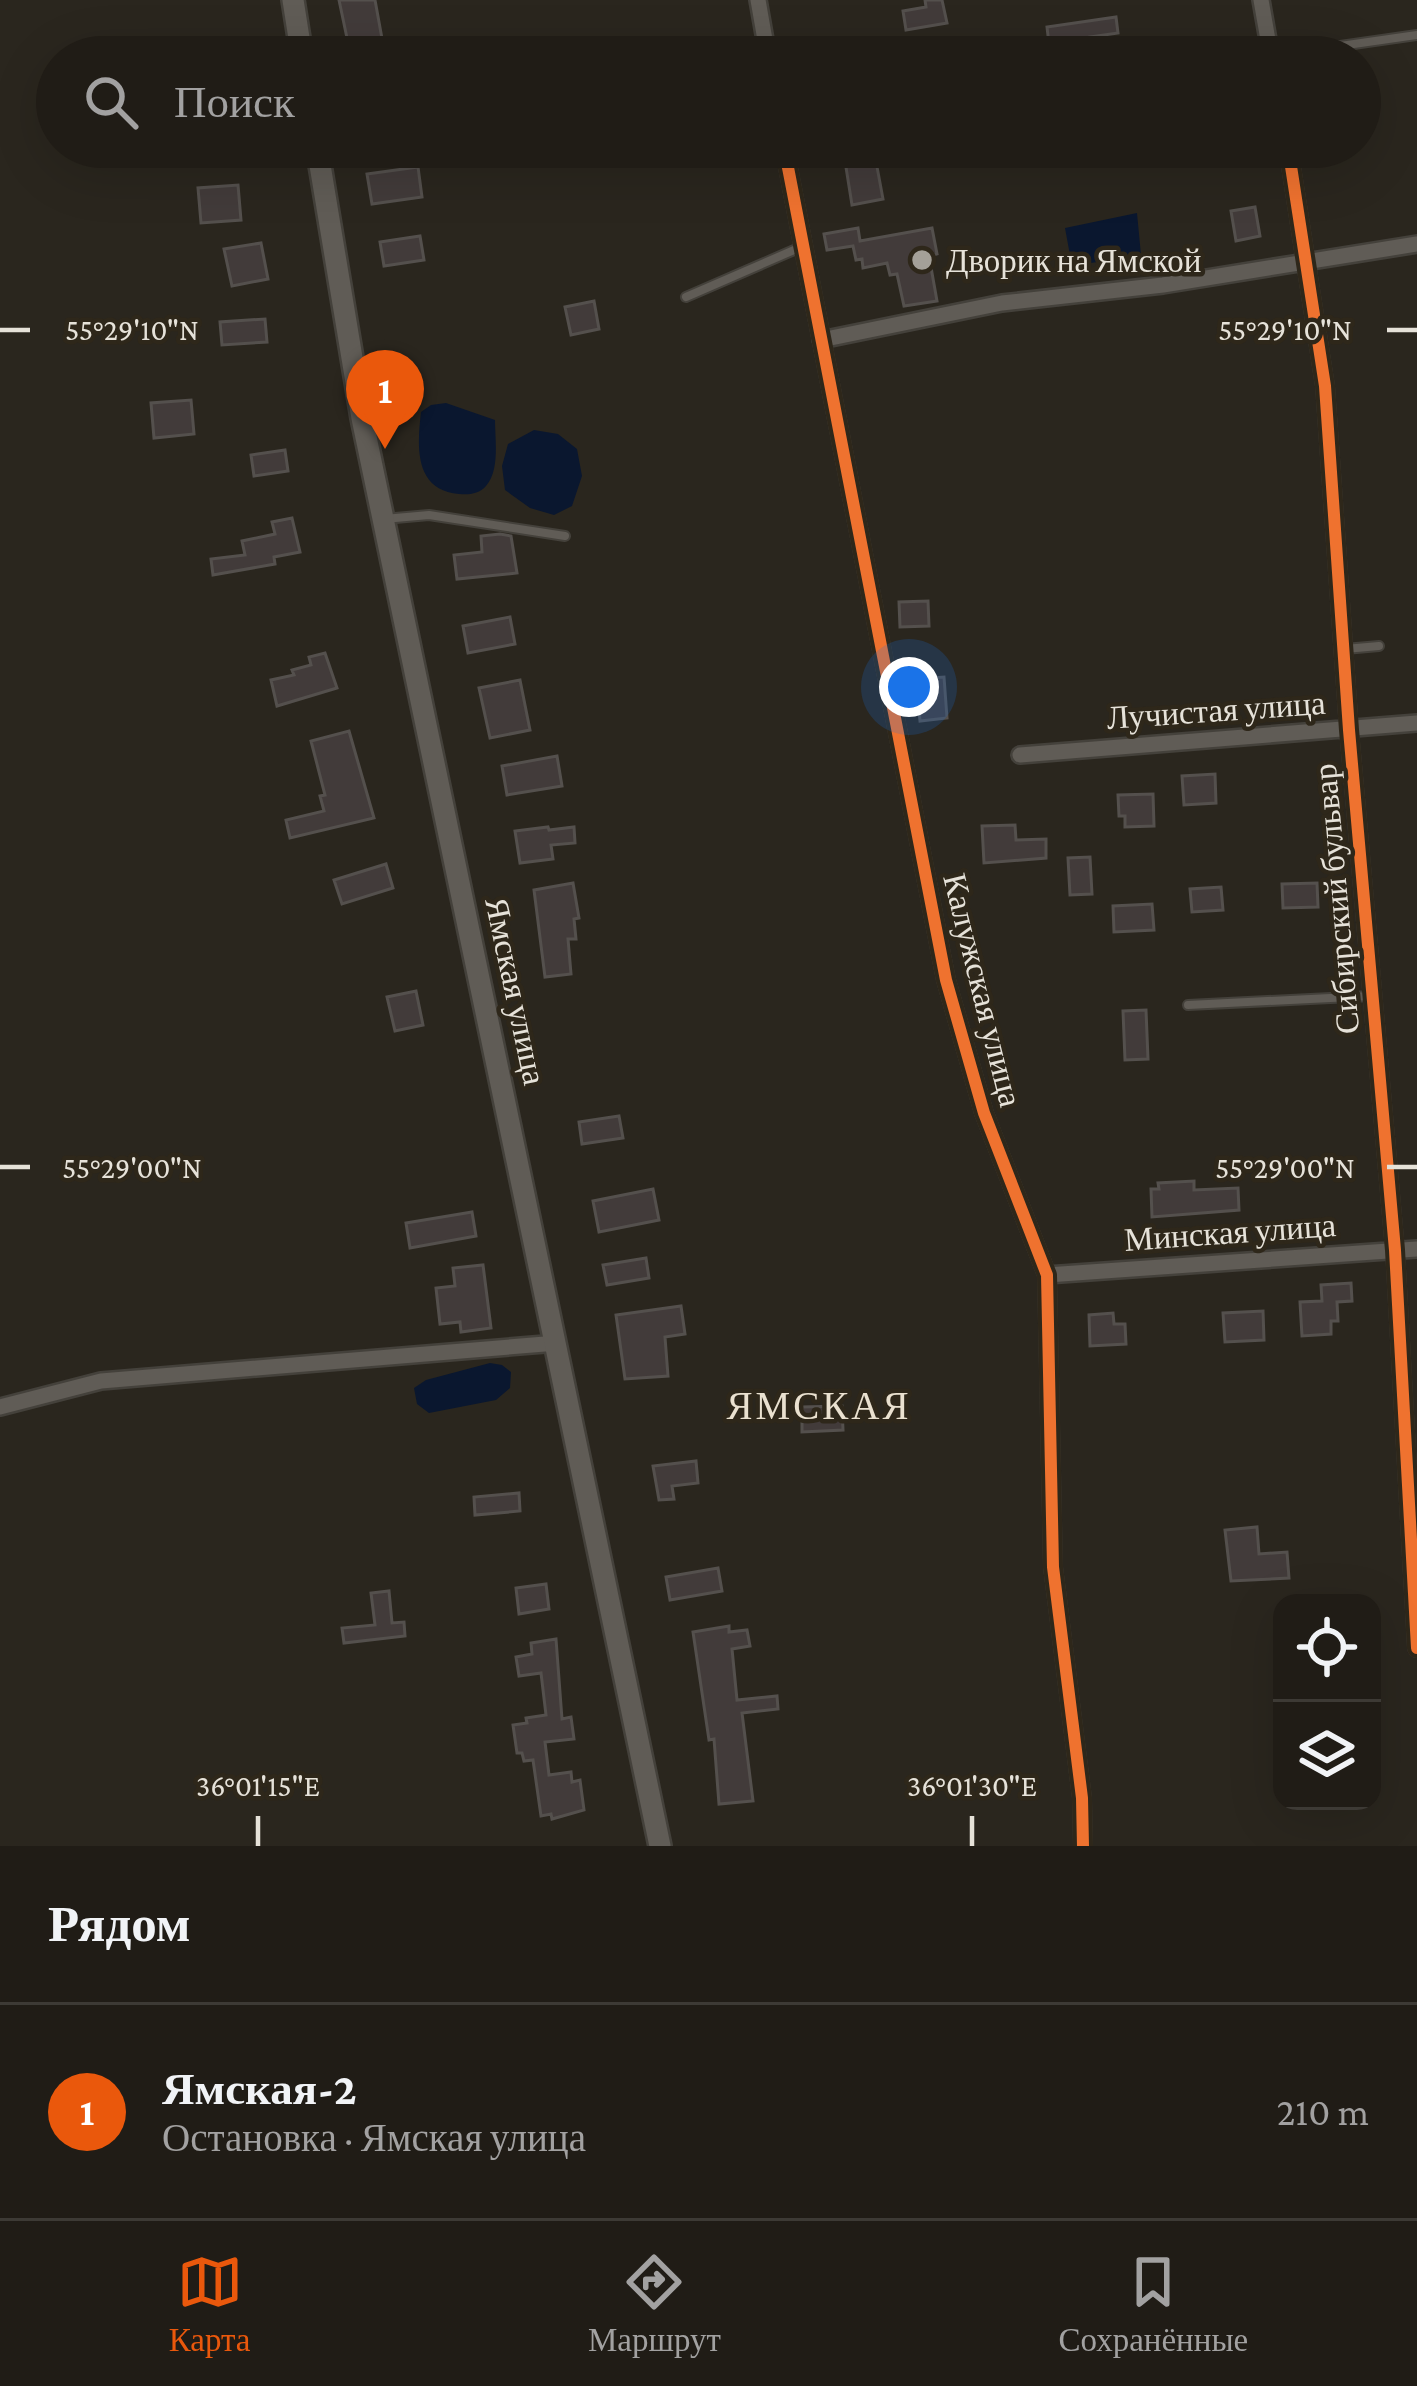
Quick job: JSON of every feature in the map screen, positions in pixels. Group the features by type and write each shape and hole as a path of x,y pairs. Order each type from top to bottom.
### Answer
{"main road":[{"path":"292,0 298,36"},
{"name":"Ямская улица","path":"319,168 382,519 660,1846"}],"street":[{"path":"758,0 764,36"},
{"path":"1261,0 1266,36"},
{"name":"Калужская улица","path":"788,168 946,980 984,1112 1047,1275 1053,1567 1082,1798 1083,1846"},
{"name":"Сибирский бульвар","path":"1292,168 1325,386 1349,730 1395,1250 1417,1648"},
{"path":"820,340 1002,303 1163,286 1417,244"},
{"name":"Лучистая улица","path":"1020,755 1417,723"},
{"name":"Минская улица","path":"1047,1275 1417,1250"},
{"path":"0,1407 101,1381 557,1343"}],"lane":[{"path":"1381,40 1417,35"},
{"path":"686,297 802,247"},
{"path":"382,519 430,515 565,536"},
{"path":"1343,649 1379,646"},
{"path":"1188,1005 1372,995"}],"water":[{"path":"1137,213 1141,255 1072,266 1065,228"},
{"path":"446,403 495,420 493,472 477,492 444,491 426,476 422,465 421,412"},
{"path":"534,430 558,434 577,449 582,476 572,506 554,515 530,508 505,490 502,466 508,444"},
{"path":"490,1363 511,1372 510,1388 496,1400 429,1413 417,1404 414,1388 426,1380"}],"building":[{"path":"339,0 375,0 382,36 347,36"},
{"path":"925,0 942,0 947,23 906,30 903,11 926,7"},
{"path":"1116,17 1118,33 1048,36 1047,27"},
{"path":"418,168 422,197 372,204 367,174"},
{"path":"846,168 877,168 883,199 852,205"},
{"path":"238,185 241,220 201,223 198,188"},
{"path":"1255,207 1260,236 1236,241 1231,211"},
{"path":"858,228 860,241 932,228 937,254 929,256 937,301 904,306 897,274 890,275 887,263 863,268 853,246 827,250 824,234"},
{"path":"420,236 424,260 384,266 380,242"},
{"path":"261,243 268,279 232,286 224,249"},
{"path":"594,301 599,329 571,335 565,307"},
{"path":"265,319 267,342 222,345 220,322"},
{"path":"191,400 194,434 154,438 151,403"},
{"path":"285,450 288,471 254,476 251,455"},
{"path":"292,518 300,552 274,557 275,564 213,575 211,559 245,555 242,541 275,534 272,522"},
{"path":"481,536 511,536 517,573 457,579 454,555 482,552"},
{"path":"928,601 929,626 900,627 899,602"},
{"path":"510,617 515,644 468,653 463,626"},
{"path":"325,653 337,688 277,706 271,680 294,675 292,670 311,665 309,657"},
{"path":"944,677 947,718 920,721 916,679"},
{"path":"520,680 530,730 490,738 479,688"},
{"path":"349,731 374,818 290,838 286,820 324,811 320,796 325,795 311,741"},
{"path":"557,756 562,786 507,795 502,766"},
{"path":"1215,774 1216,803 1184,805 1182,776"},
{"path":"1153,794 1154,826 1125,827 1118,795"},
{"path":"1015,825 1016,840 1046,839 1046,858 984,863 982,826"},
{"path":"574,827 575,843 551,845 553,859 520,863 515,831"},
{"path":"1090,857 1092,894 1070,895 1068,858"},
{"path":"386,864 393,888 342,904 334,880"},
{"path":"573,883 579,918 574,919 576,939 568,939 571,974 545,977 534,890"},
{"path":"1317,883 1318,907 1283,908 1282,884"},
{"path":"1221,887 1223,910 1192,912 1190,889"},
{"path":"1152,904 1154,930 1114,932 1113,906"},
{"path":"416,991 423,1025 395,1031 387,997"},
{"path":"1146,1010 1148,1059 1125,1060 1123,1011"},
{"path":"619,1116 623,1138 582,1144 579,1122"},
{"path":"1194,1181 1194,1190 1238,1188 1239,1210 1152,1217 1151,1189 1159,1189 1158,1183"},
{"path":"653,1189 659,1220 599,1232 593,1201"},
{"path":"472,1212 476,1236 410,1248 406,1223"},
{"path":"646,1258 649,1278 607,1285 603,1265"},
{"path":"483,1265 491,1328 461,1332 460,1322 440,1324 436,1288 455,1286 453,1268"},
{"path":"1351,1283 1352,1301 1337,1302 1338,1321 1331,1321 1331,1334 1302,1336 1300,1302 1322,1301 1321,1285"},
{"path":"681,1306 685,1334 665,1337 668,1376 625,1379 616,1315"},
{"path":"1263,1311 1264,1340 1225,1342 1223,1313"},
{"path":"1113,1313 1114,1324 1125,1324 1126,1344 1090,1346 1089,1315"},
{"path":"842,1406 843,1430 802,1432 802,1407"},
{"path":"696,1461 698,1483 672,1486 674,1499 659,1500 653,1466"},
{"path":"519,1493 520,1511 475,1515 474,1497"},
{"path":"1257,1527 1259,1554 1287,1552 1289,1578 1231,1581 1225,1530"},
{"path":"718,1568 722,1591 670,1600 666,1577"},
{"path":"546,1584 549,1609 519,1614 516,1588"},
{"path":"389,1591 392,1623 404,1622 405,1636 344,1643 342,1628 375,1625 371,1593"},
{"path":"729,1626 729,1632 747,1630 750,1646 732,1649 737,1700 777,1696 778,1709 742,1713 753,1801 719,1804 714,1739 709,1740 693,1632"},
{"path":"556,1639 562,1719 571,1717 574,1739 545,1742 549,1775 571,1772 572,1782 580,1780 584,1810 552,1819 551,1814 541,1816 533,1760 524,1761 522,1753 517,1753 513,1725 546,1715 541,1673 519,1676 516,1657 532,1654 531,1643"}],"cycle path":[{"path":"788,168 946,980 984,1113 1047,1275 1053,1567 1082,1798 1083,1846"},
{"path":"1291,168 1325,386 1349,730 1395,1250 1417,1648"}],"place":[{"name":"Дворик на Ямской","path":"922,260"},
{"name":"Ямская-2","path":"385,449"}],"district":[{"name":"ЯМСКАЯ","path":"819,1405"}]}
